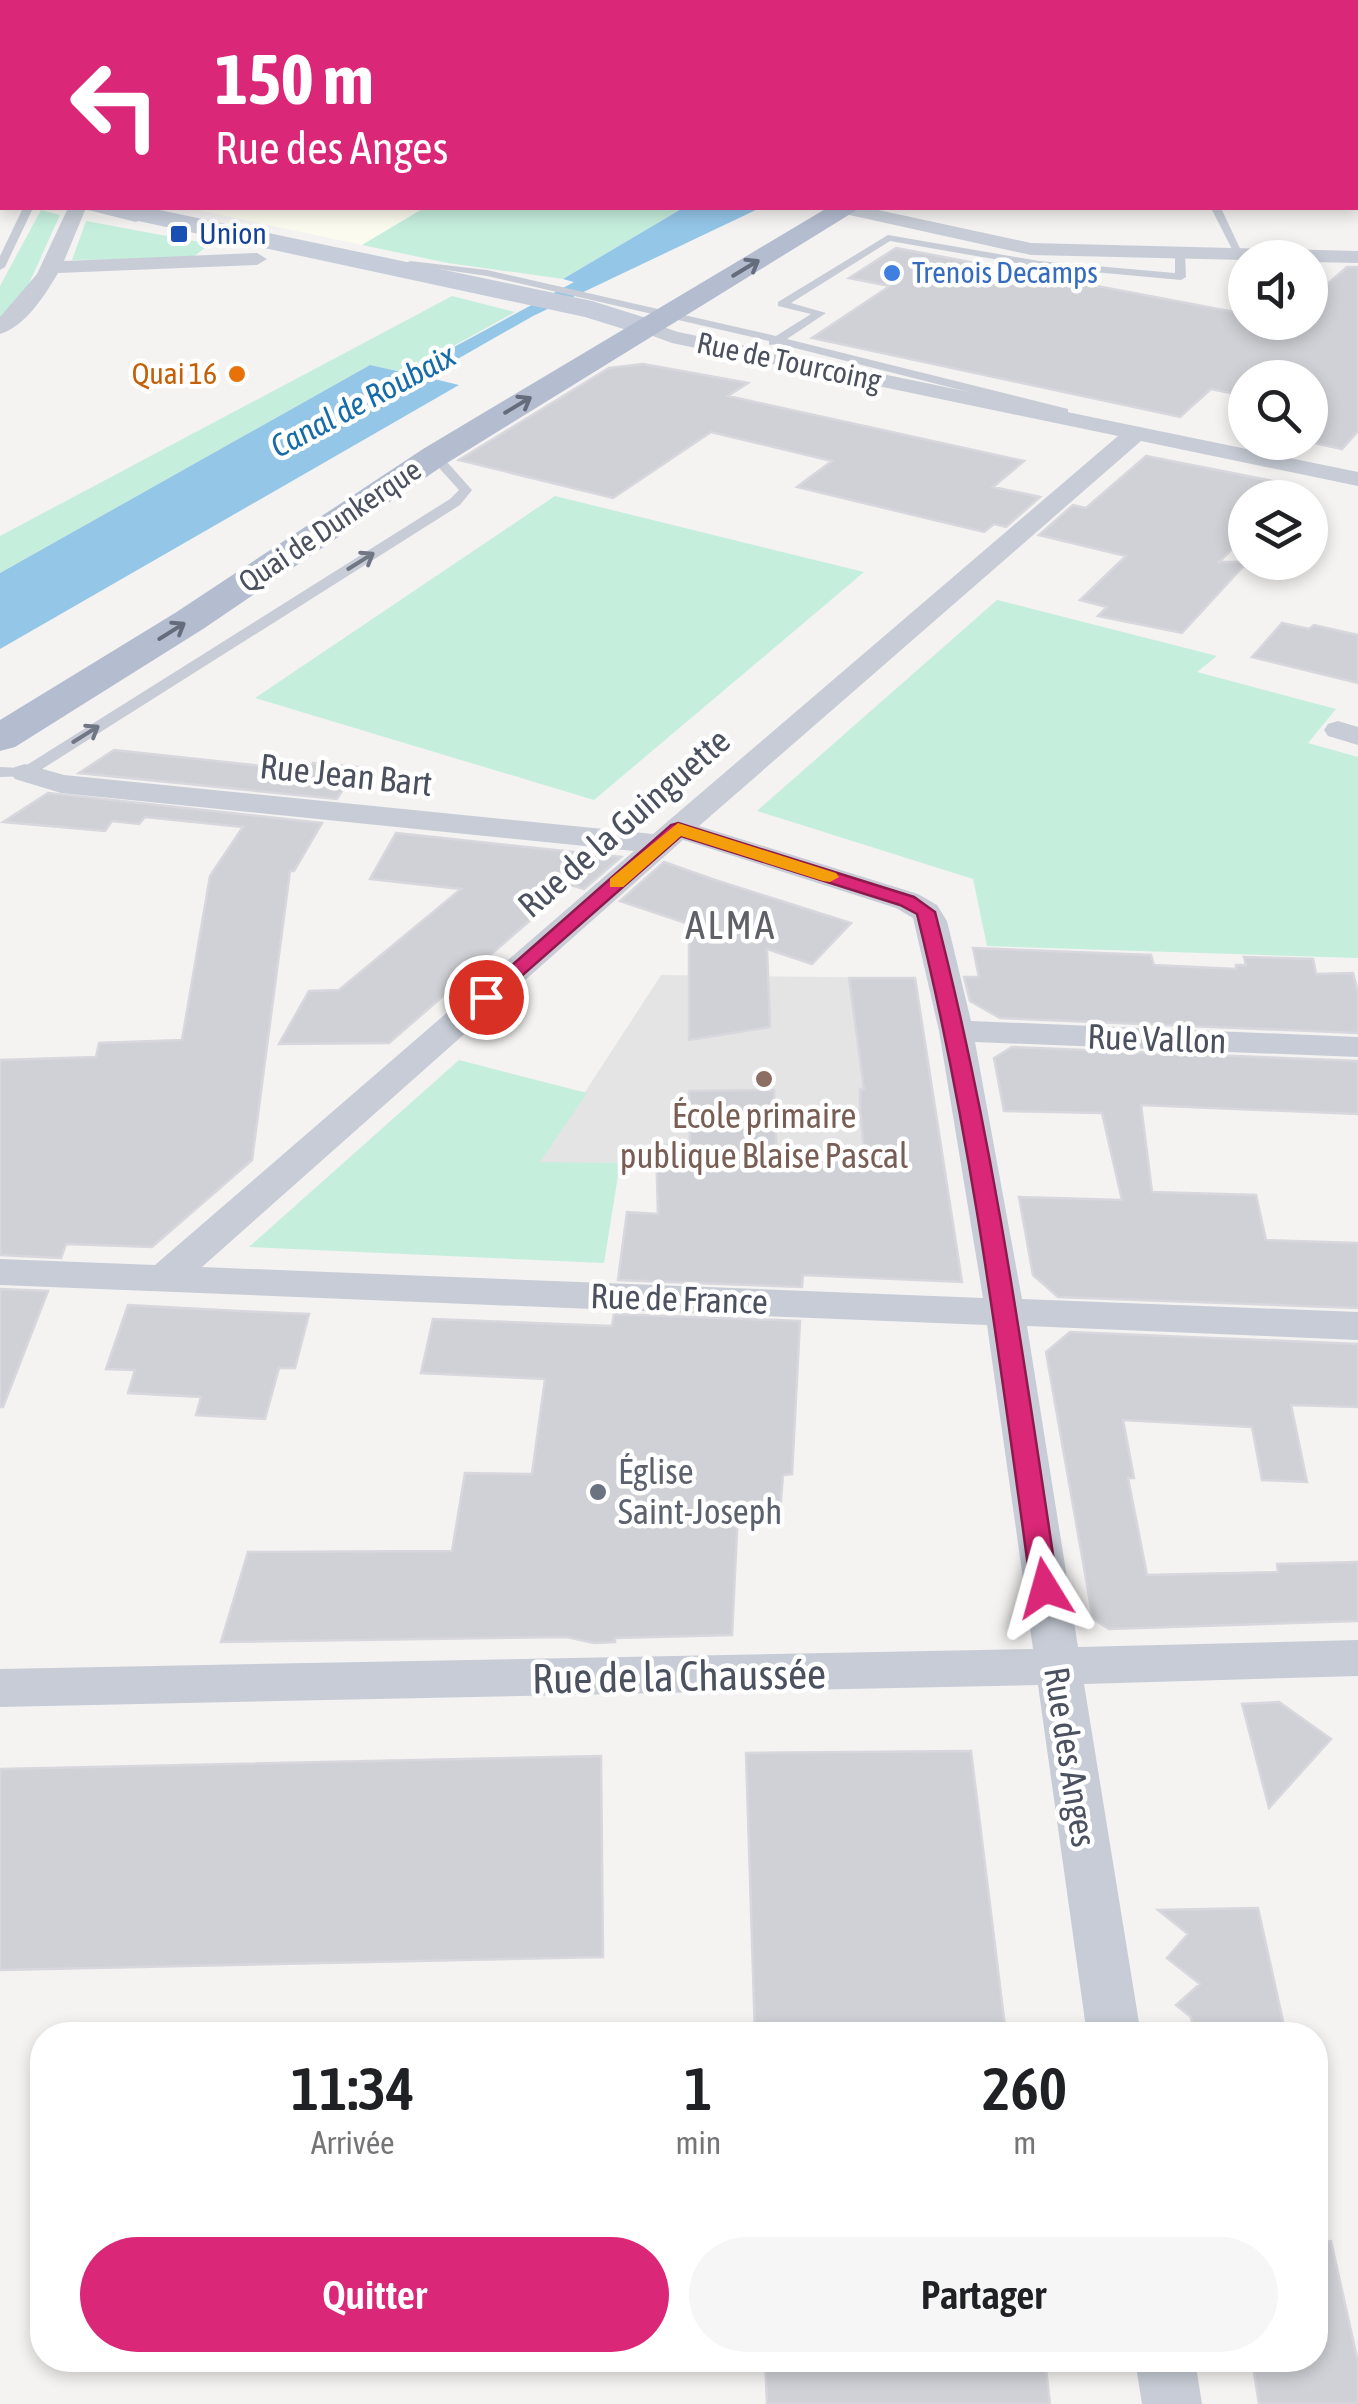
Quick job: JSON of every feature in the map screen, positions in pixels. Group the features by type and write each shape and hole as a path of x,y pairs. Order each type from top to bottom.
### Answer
{"main road":[{"path":"628,315 801,210"},
{"path":"628,315 841,210"},
{"name":"Quai de Dunkerque","path":"0,738 189,621 435,456 628,315"},
{"name":"Quai de Dunkerque","path":"0,696 628,315"}],"street":[{"path":"0,328 32,299 53,267 76,210"},
{"path":"124,210 628,315"},
{"path":"854,210 1031,249 1228,255"},
{"path":"1328,257 1358,258"},
{"path":"53,267 257,259"},
{"name":"Rue de Tourcoing","path":"628,315 988,402 1358,479"},
{"name":"Rue de la Guinguette","path":"165,1278 1137,432"},
{"name":"Rue Jean Bart","path":"12,773 61,784 214,800 670,836"},
{"name":"Rue des Anges","path":"670,836 920,908 931,920 956,1031 1005,1314 1112,2022"},
{"name":"Rue Vallon","path":"956,1031 1358,1048"},
{"name":"Rue de France","path":"0,1272 1358,1326"},
{"name":"Rue de la Chaussée","path":"0,1688 1358,1658"},
{"path":"1167,2372 1172,2404"}],"lane":[{"path":"0,267 27,210"},
{"path":"96,210 499,286"},
{"path":"155,210 499,286"},
{"path":"1217,210 1232,240"},
{"path":"768,347 820,313 782,304 888,238 1039,264 1181,278 1180,254"},
{"path":"768,347 1183,441"},
{"path":"12,773 455,502 466,490 435,456"}],"shaded area":[{"path":"198,210 421,210 362,245"},
{"name":"École primaire publique Blaise Pascal","path":"661,975 915,978 944,1162 539,1163"}],"green space":[{"path":"41,210 60,215 27,288 0,318 0,286"},
{"path":"421,210 680,210 563,279 448,263 362,245"},
{"path":"86,221 210,244 192,258 72,260"},
{"path":"452,296 515,312 405,373 370,365 0,573 0,536"},
{"path":"555,496 864,572 594,800 255,698"},
{"path":"997,600 1217,656 1197,672 1336,709 1308,743 1358,757 1358,958 987,946 973,879 757,811"},
{"path":"459,1060 587,1093 540,1162 620,1163 604,1263 249,1247"}],"water":[{"name":"Canal de Roubaix","path":"680,210 756,210 533,316 426,377 459,385 0,649 0,573 370,365 406,373 574,282 563,279"}],"building":[{"path":"896,248 1228,311 1228,340 1328,340 1328,283 1347,267 1358,267 1358,431 1342,449 1328,446 1328,360 1228,360 1228,392 1211,389 1180,417 812,338 890,286 849,278"},
{"path":"643,364 748,383 728,396 1024,461 993,487 1040,497 1006,527 994,524 984,532 797,487 832,461 711,432 613,498 459,460 609,368"},
{"path":"1146,456 1268,480 1228,480 1228,553 1219,562 1228,562 1231,580 1182,633 1098,616 1107,607 1080,600 1126,556 1039,535 1073,505 1086,508"},
{"path":"1282,623 1309,629 1314,625 1358,635 1358,683 1252,657"},
{"path":"114,750 308,771 313,763 357,767 337,799 79,773"},
{"path":"48,793 322,823 294,871 290,871 252,1160 152,1247 66,1244 61,1258 0,1255 0,1060 96,1057 99,1043 182,1040 210,876 243,827 145,817 139,824 112,821 105,831 3,822"},
{"path":"396,833 621,857 584,889 571,885 389,1043 279,1044 309,991 339,990 461,889 370,879"},
{"path":"664,862 851,923 812,964 767,949 770,1027 689,1040 689,924 620,901"},
{"path":"973,948 1151,955 1154,965 1236,969 1236,965 1246,965 1244,957 1313,959 1316,974 1353,973 1358,993 1358,1033 1000,1018 970,1001 964,977 979,977"},
{"path":"849,978 915,978 962,1282 803,1275 802,1287 618,1280 627,1212 658,1214 656,1145 690,1145 689,1091 774,1090 777,1162 865,1162 860,1107 860,1089 864,1089"},
{"path":"1012,1047 1358,1061 1358,1114 1141,1105 1152,1192 1256,1195 1266,1240 1358,1243 1358,1308 1058,1297 1033,1275 1019,1197 1122,1200 1102,1113 1004,1111 994,1058"},
{"path":"0,1289 48,1291 3,1407 0,1407"},
{"path":"128,1305 309,1314 295,1368 279,1368 265,1419 196,1415 201,1397 128,1393 135,1370 106,1369"},
{"path":"614,1314 800,1321 792,1474 783,1475 780,1512 738,1510 732,1635 615,1638 615,1642 594,1643 567,1637 221,1642 248,1552 452,1551 465,1473 532,1474 545,1379 421,1373 433,1319 612,1326"},
{"path":"1070,1332 1358,1344 1358,1407 1291,1405 1307,1482 1262,1480 1252,1427 1123,1420 1134,1478 1128,1478 1147,1575 1278,1572 1277,1564 1358,1562 1358,1621 1109,1629 1093,1619 1046,1352"},
{"path":"1279,1702 1331,1739 1269,1808 1242,1704"},
{"path":"971,1751 1004,2022 755,2022 746,1753"},
{"path":"601,1756 603,1957 0,1970 0,1769"},
{"path":"1258,1908 1283,2022 1192,2022 1176,2005 1200,1984 1167,1958 1188,1934 1158,1910"},
{"path":"1328,2241 1358,2362 1358,2404 1259,2404 1254,2372 1328,2372"},
{"path":"766,2372 1046,2372 1050,2404 767,2404"}],"slow traffic":[{"path":"616,883 678,829 830,877"}],"place":[{"name":"Union","path":"179,234"},
{"name":"Trenois Decamps","path":"892,273"},
{"name":"Quai 16","path":"237,374"},
{"name":"École primaire publique Blaise Pascal","path":"764,1079"},
{"name":"Église Saint-Joseph","path":"598,1492"}],"district":[{"name":"ALMA","path":"731,925"}],"route":[{"path":"486,997 678,829 907,901 926,912 956,1031 1005,1314 1045,1588"}]}
